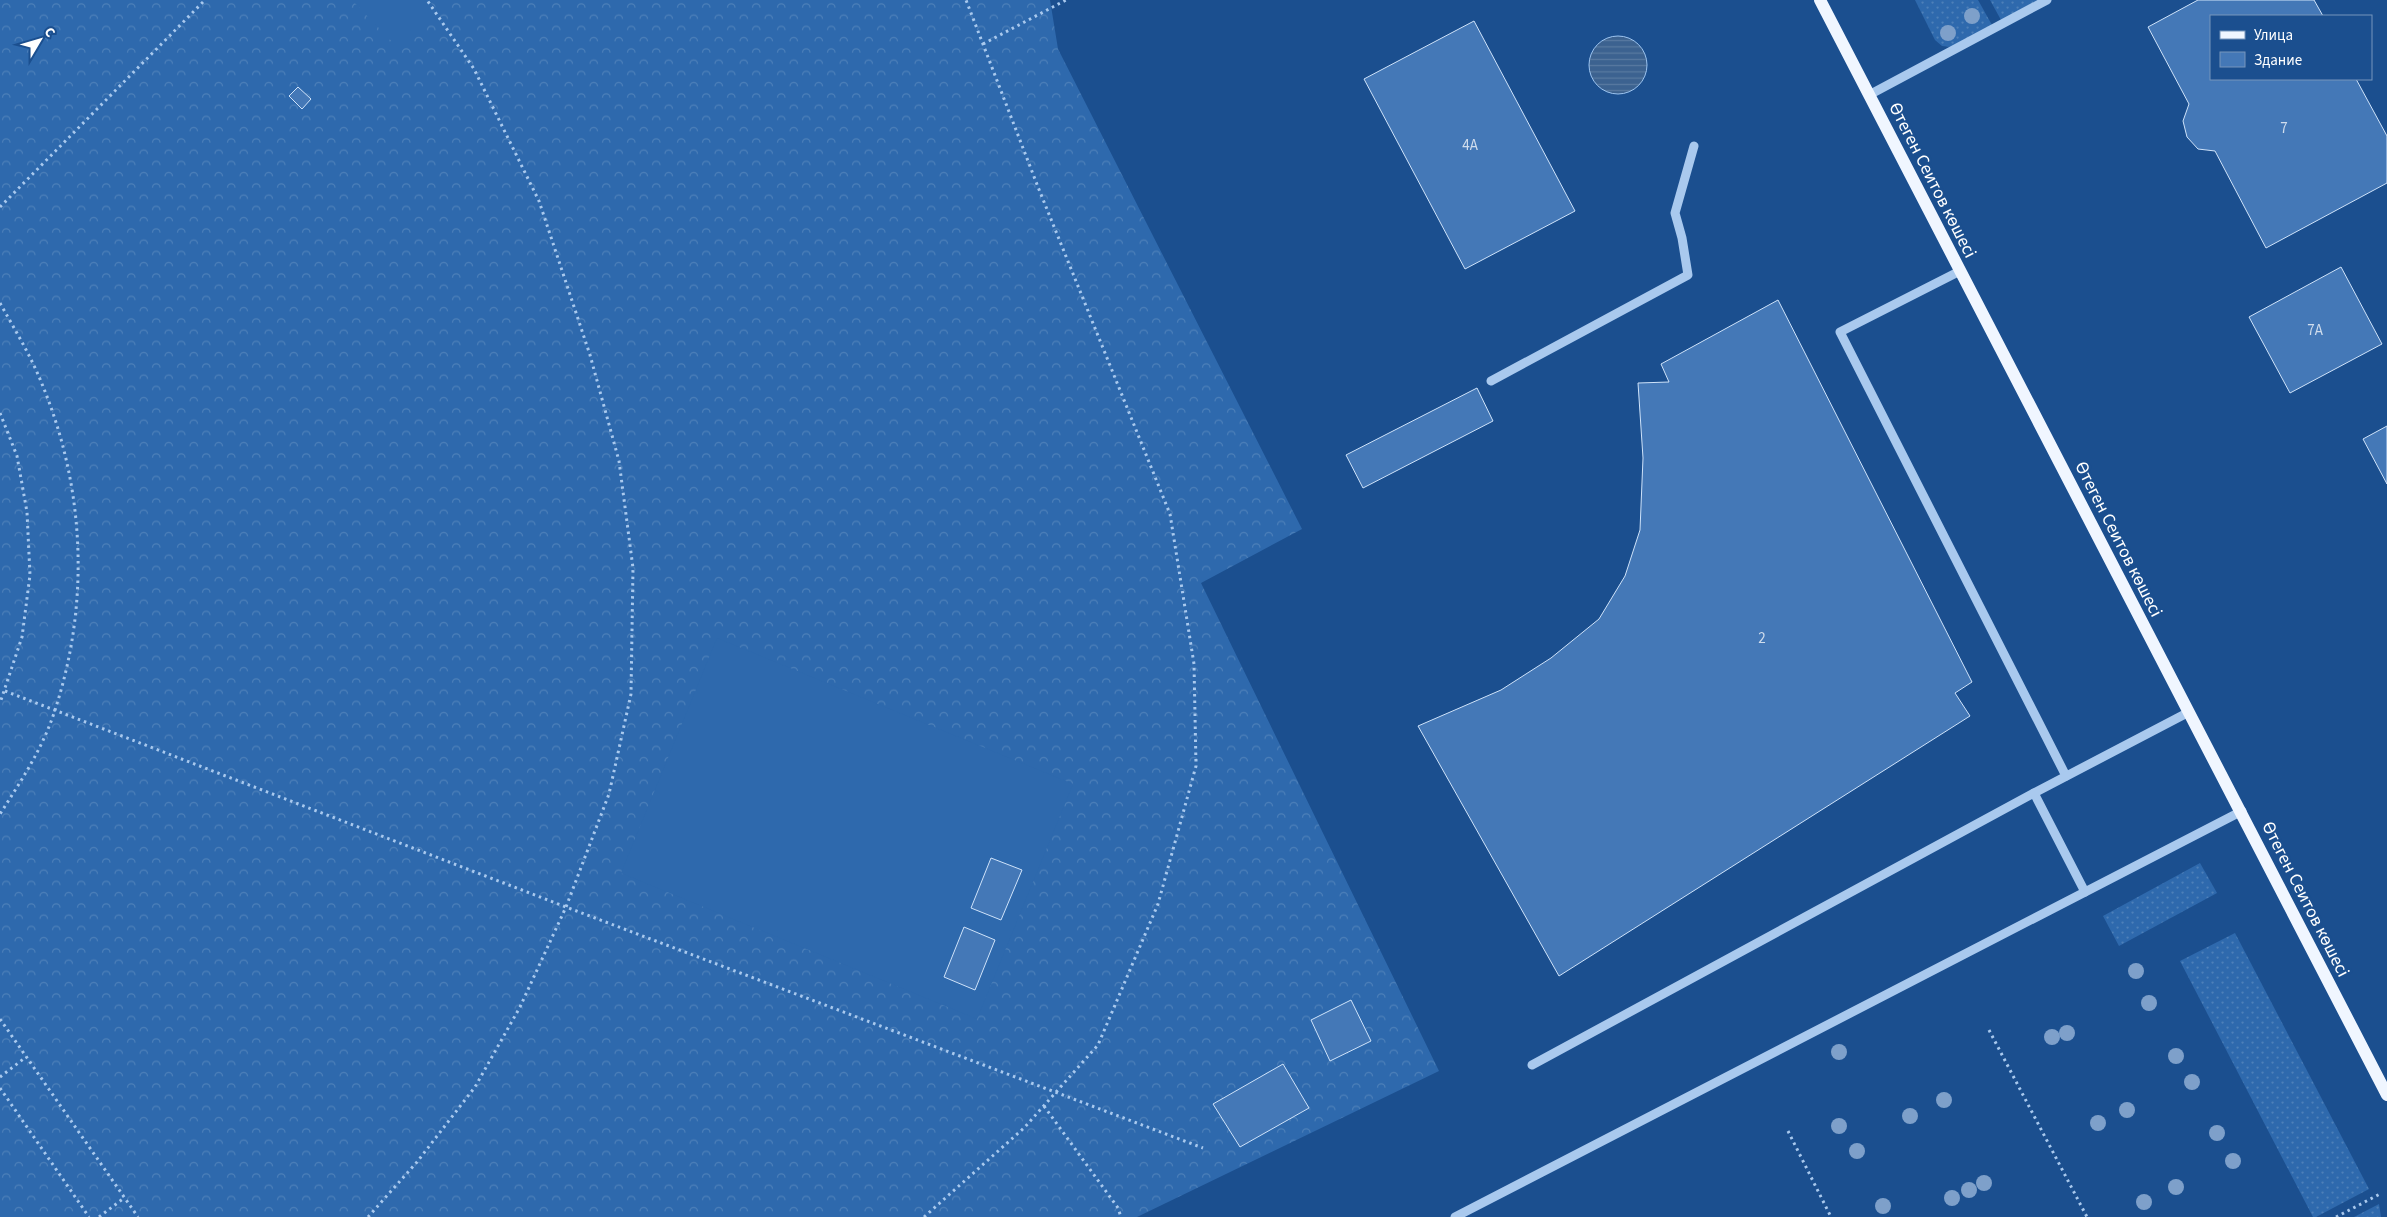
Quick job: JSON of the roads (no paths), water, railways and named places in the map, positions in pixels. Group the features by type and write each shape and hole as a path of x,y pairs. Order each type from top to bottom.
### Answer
{"main road":[{"name":"Өтеген Сеитов көшесі","path":"1820,0 2387,1095"}],"street":[{"path":"1869,95 2047,0"},
{"path":"1491,381 1688,275 1682,238 1675,213 1694,146"},
{"path":"1960,271 1840,332 2066,776"},
{"path":"1532,1065 2034,793 2190,712"},
{"path":"2034,793 2085,892"},
{"path":"1455,1217 2242,812"}]}
